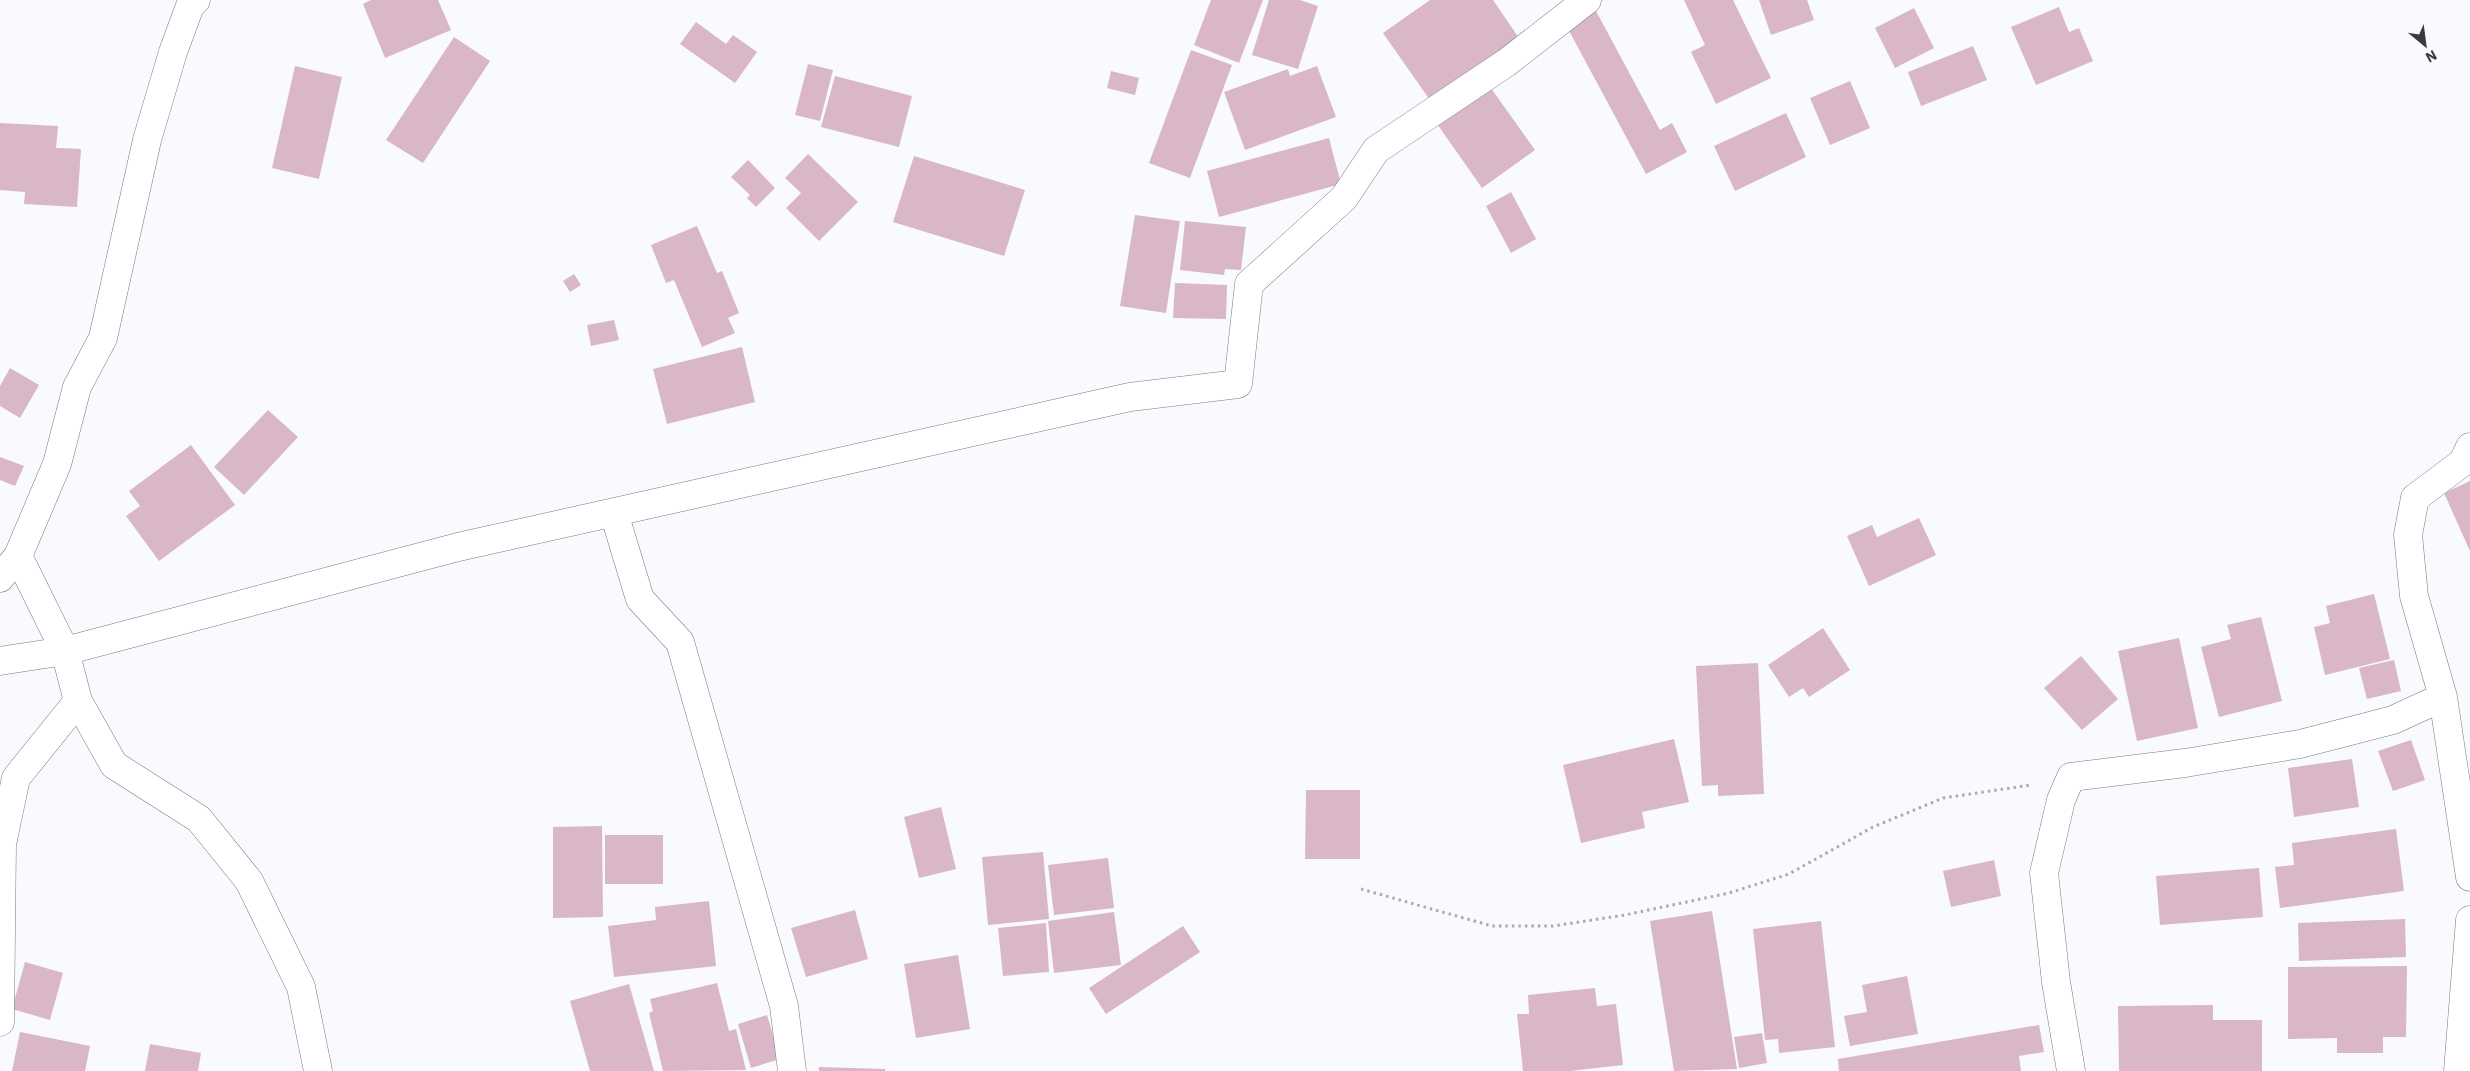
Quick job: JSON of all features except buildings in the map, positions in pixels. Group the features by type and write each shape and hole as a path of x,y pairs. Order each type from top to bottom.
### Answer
{"street":[{"path":"0,578 18,556 57,464 77,387 103,338 147,140 173,52 190,6 196,0"},
{"path":"0,661 65,651 458,547 1130,397 1238,384 1249,284 1344,198 1376,150 1506,62 1587,0"},
{"path":"2470,447 2463,462 2415,498 2408,535 2414,596 2443,697 2470,877"},
{"path":"614,513 640,598 680,642 784,1006 792,1071"},
{"path":"18,556 65,651 78,701 114,765 199,819 249,881 301,987 318,1071"},
{"path":"2071,1071 2056,982 2044,873 2061,800 2071,777 2185,763 2300,744 2393,720 2443,697"},
{"path":"0,1022 2,844 16,778 78,701"},
{"path":"2458,1071 2470,920"}],"path":[{"path":"1361,889 1492,926 1553,926 1625,915 1729,893 1790,874 1873,827 1943,798 2071,777"}]}
